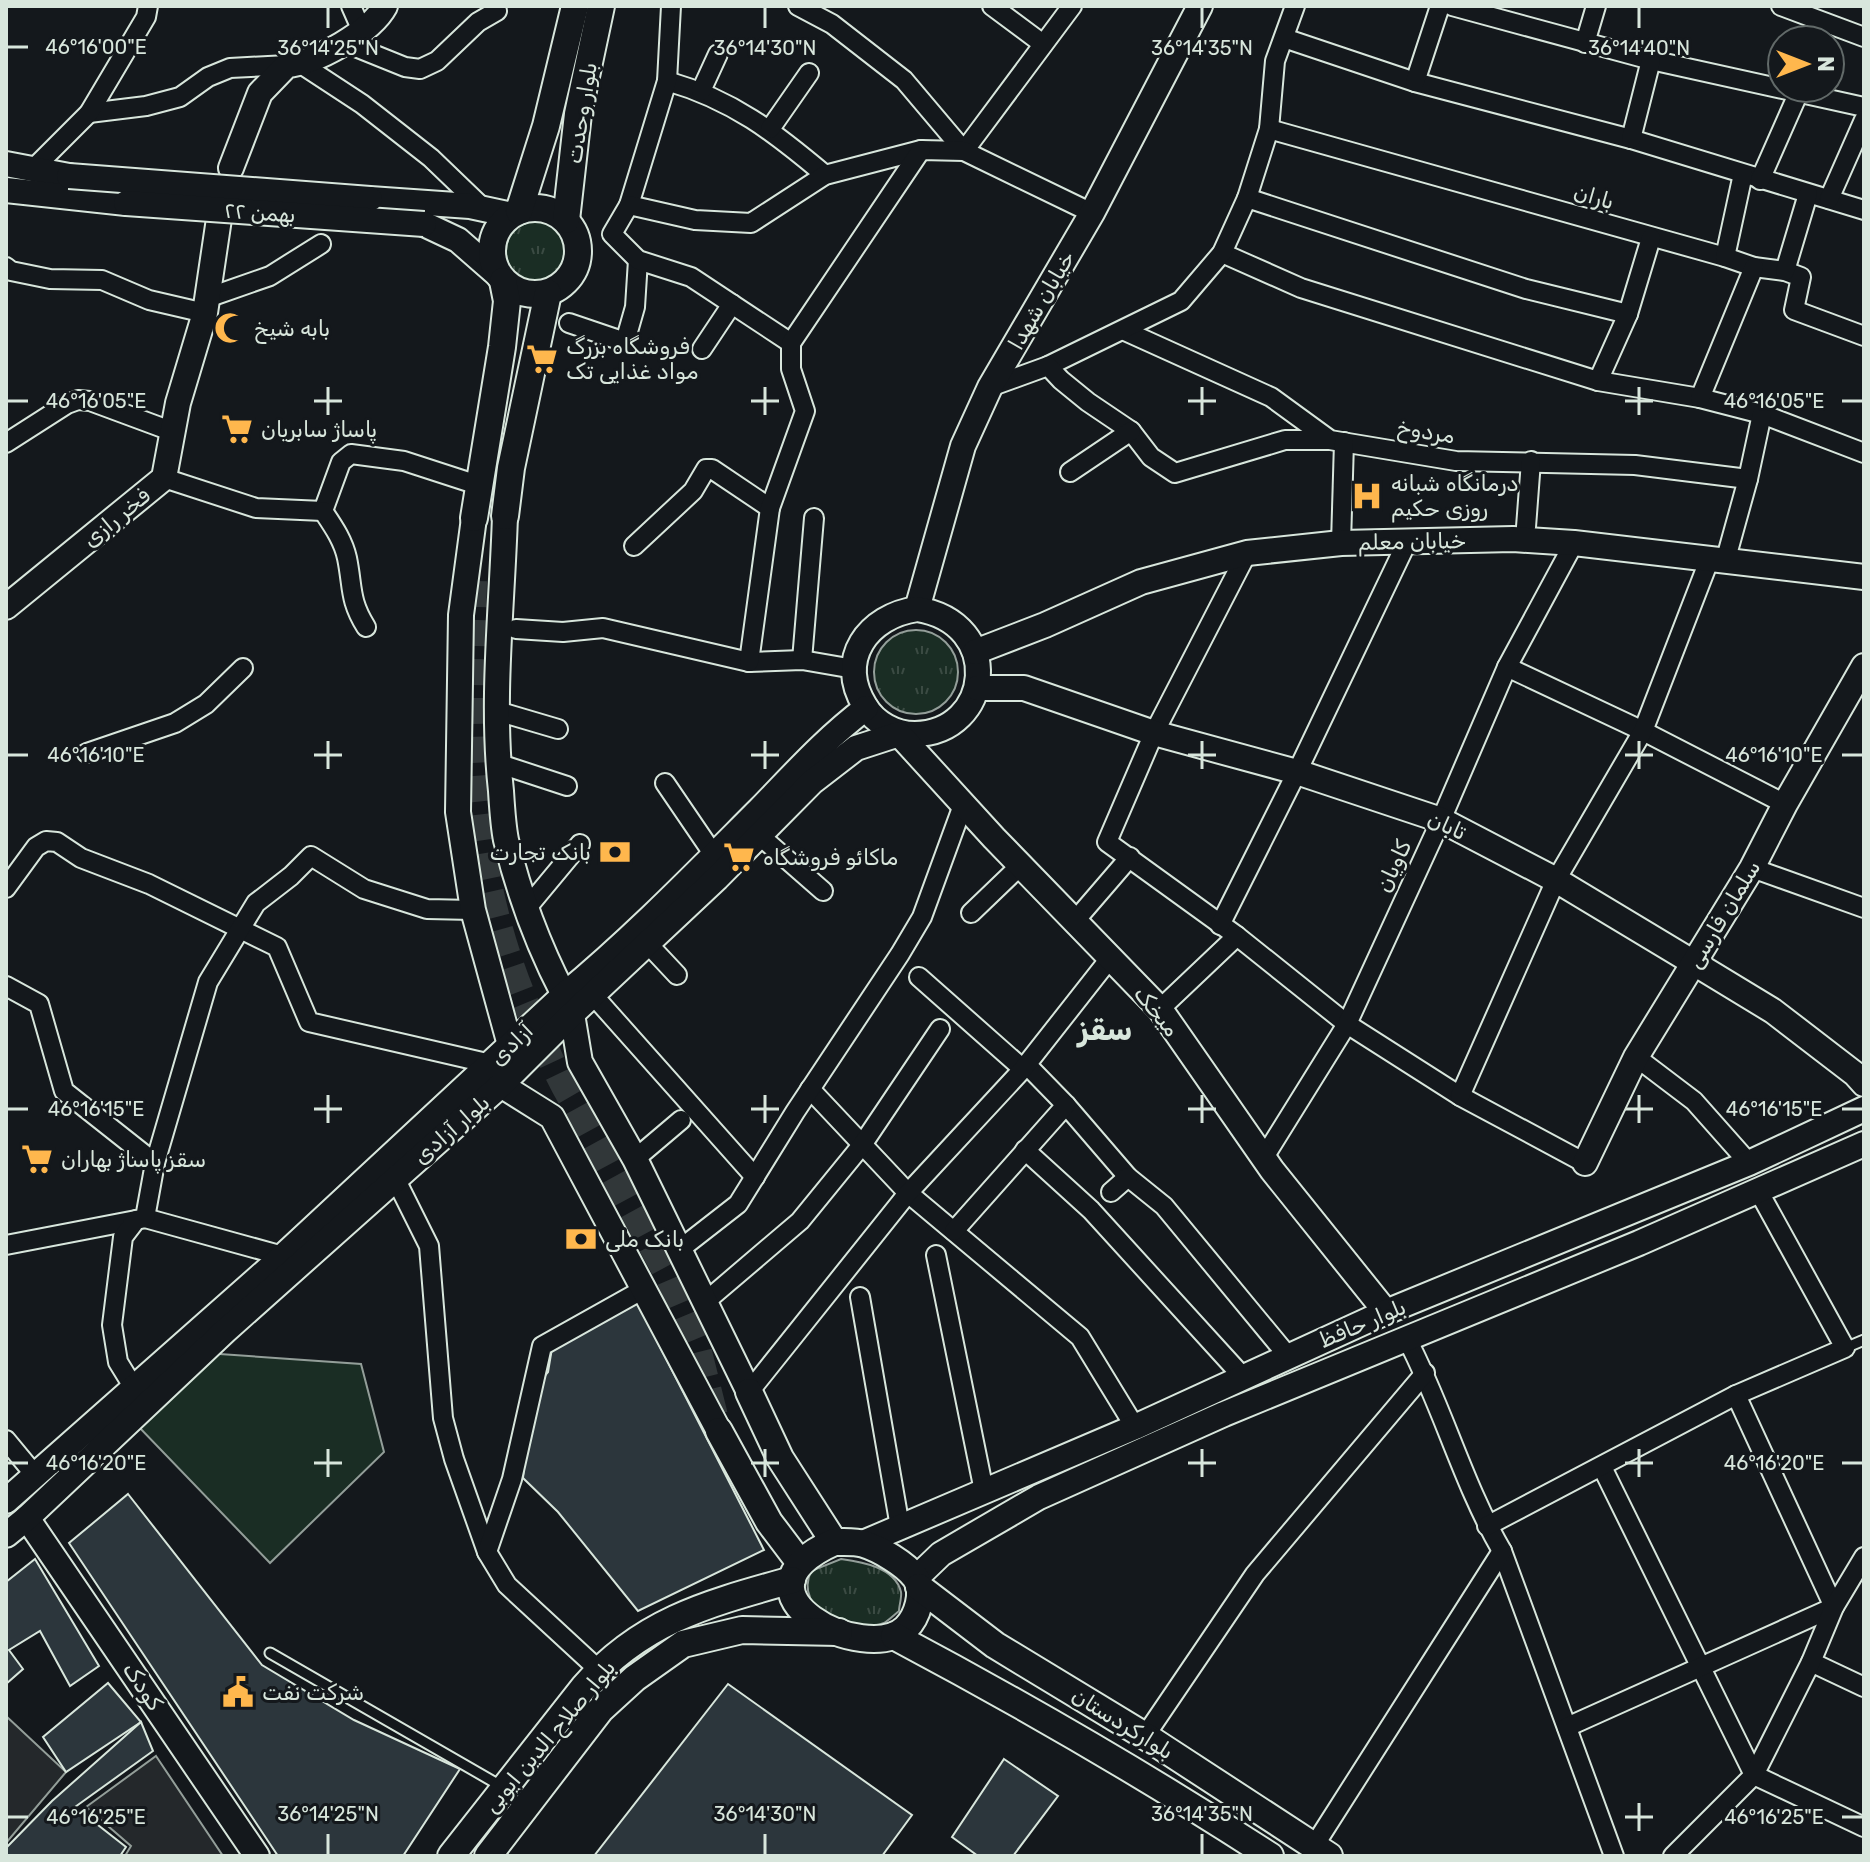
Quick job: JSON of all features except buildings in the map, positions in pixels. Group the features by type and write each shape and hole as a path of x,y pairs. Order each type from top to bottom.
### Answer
{"main road":[{"path":"231,168 260,93 294,64 353,37 381,14 385,6"},
{"name":"بلوار وحدت","path":"515,213 546,126 575,6"},
{"name":"بلوار وحدت","path":"566,220 578,114 601,6"},
{"name":"خیابان شهدا","path":"917,609 963,446 990,387 1092,213 1200,6"},
{"name":"۲۲ بهمن","path":"6,164 69,176 482,207 515,213"},
{"name":"۲۲ بهمن","path":"6,190 126,203 424,224 458,240 501,278"},
{"path":"501,278 510,287 528,295 548,293 569,279 576,268 578,243 566,220 539,208 515,213 495,235 493,262 507,301 461,615 458,797 473,910 510,1045"},
{"name":"فخر رازی","path":"6,607 164,478 171,431 206,306 220,212"},
{"path":"548,293 511,468 505,516 497,763 506,837 542,953 568,1004 580,1062 635,1159 780,1458 834,1542"},
{"name":"خیابان معلم","path":"975,652 1141,582 1247,553 1341,543 1513,539 1574,543 1864,577"},
{"path":"917,609 936,612 953,621 967,635 975,652 979,669 977,688 969,705 957,719 941,729 923,734 899,734 876,719 857,690 854,669 858,651 867,634 890,616 917,609"},
{"name":"سلمان فارسی","path":"1585,1163 1636,1057 1752,868 1864,666"},
{"name":"تابان","path":"977,688 1024,688 1154,733 1297,772 1441,820 1556,880 1773,1011 1864,1084"},
{"name":"آزادی","path":"6,1501 283,1256 496,1074 510,1045 568,1004 602,963 714,855 833,732 866,708"},
{"name":"میخک","path":"899,734 1074,922 1160,1009 1263,1159 1386,1312"},
{"name":"بلوار آزادی","path":"6,1535 392,1181 568,1004 593,995 812,782 856,748 899,734"},
{"path":"496,1074 552,1117 642,1290 796,1572 794,1600 803,1614 820,1626 877,1638 894,1636 904,1630 919,1605 918,1583 881,1552 863,1543 834,1542 815,1551 796,1572"},
{"name":"بلوار حافظ","path":"863,1543 1135,1427 1386,1312 1749,1163 1864,1109"},
{"name":"بلوار حافظ","path":"918,1583 941,1554 1039,1497 1224,1414 1759,1192 1864,1144"},
{"name":"کودک","path":"27,1518 257,1856"},
{"name":"بلوار صلاح الدین ایوبی","path":"451,1856 599,1670 632,1641 684,1614 796,1572"},
{"name":"بلوارکردستان","path":"918,1583 976,1631 1321,1851"},
{"name":"بلوار صلاح الدین ایوبی","path":"488,1856 600,1710 635,1678 683,1644 742,1630 839,1632"},
{"path":"947,1664 957,1637 964,1631 976,1631"},
{"name":"بلوارکردستان","path":"894,1636 1192,1807 1270,1856"}],"street":[{"path":"32,170 89,113 146,17 148,6"},
{"path":"351,6 353,37 405,67 420,69 437,61 478,22 497,11"},
{"path":"671,6 667,81 629,205 612,234 638,260 691,277 791,343"},
{"path":"798,6 832,24 904,80 964,151 1092,213"},
{"path":"992,6 1043,44"},
{"path":"964,151 1072,6"},
{"path":"990,387 1048,366 1181,301 1222,253 1247,198 1269,129 1275,61 1295,6"},
{"path":"1415,82 1440,6"},
{"path":"1585,43 1596,6"},
{"path":"1781,6 1864,37"},
{"path":"1459,7 1585,43 1766,87"},
{"path":"1284,38 1415,82 1631,139 1864,210"},
{"path":"701,91 718,54"},
{"path":"1631,139 1651,60"},
{"path":"89,113 146,106 180,97 208,77 230,68 294,64 362,104 431,158 482,207"},
{"path":"770,129 809,73"},
{"path":"667,81 701,91 770,129 825,175"},
{"path":"1725,257 1751,177 1792,104"},
{"path":"1829,199 1864,120"},
{"name":"باران","path":"1269,129 1754,267 1785,271"},
{"path":"629,205 695,220 751,223 825,175 921,150 964,151"},
{"path":"749,662 770,508 805,411 791,369 791,343 921,150"},
{"path":"1808,194 1785,271 1801,277 1794,310 1864,336"},
{"path":"1247,198 1526,289 1628,314"},
{"path":"1598,381 1628,314 1651,238"},
{"path":"6,267 11,271 50,279 102,280 149,300 206,306 270,276 321,244"},
{"path":"1222,253 1301,288 1598,381 1700,398 1762,414 1864,453"},
{"path":"569,323 625,342 635,307 638,260"},
{"path":"1700,398 1754,267"},
{"path":"702,349 732,304"},
{"name":"مردوخ","path":"1125,331 1271,397 1337,441 1456,461 1635,465 1748,479"},
{"path":"1048,366 1088,402 1131,431 1151,457 1175,473 1285,440 1337,441 1341,543"},
{"path":"6,443 78,400 90,401 171,431"},
{"path":"1460,1096 1556,880 1643,731 1717,560 1748,479 1762,414"},
{"path":"1070,472 1131,431"},
{"path":"323,511 337,470 351,454 404,461 481,486"},
{"path":"1526,527 1531,461"},
{"path":"634,546 693,491 706,469 712,469 770,508"},
{"path":"164,478 256,508 323,511"},
{"path":"323,511 337,531 346,557 355,609 366,627"},
{"path":"802,660 814,518"},
{"path":"1220,925 1407,542"},
{"name":"کاویان","path":"1263,1159 1347,1024 1507,667 1574,543"},
{"path":"1247,553 1154,733 1107,842 1237,936 1347,1024 1460,1096 1585,1163"},
{"path":"516,629 563,632 603,628 749,662 802,660 854,669"},
{"path":"1507,667 1643,731 1785,804"},
{"path":"87,753 175,723 206,704 243,668"},
{"path":"497,711 558,729"},
{"path":"497,763 567,786"},
{"path":"665,783 714,855"},
{"path":"679,1250 738,1204 922,917 963,805"},
{"path":"759,835 823,891"},
{"path":"6,888 36,847 46,841 57,842 81,858 149,884 277,947 309,1022 496,1074"},
{"path":"526,909 580,844"},
{"path":"134,1388 118,1362 112,1325 123,1237 140,1219 208,982 256,903 311,856 364,889 427,909 473,910"},
{"path":"1074,922 1130,857"},
{"path":"971,913 1021,865"},
{"path":"1752,868 1864,908"},
{"path":"1160,1009 1237,936"},
{"path":"647,943 677,975"},
{"path":"749,1392 908,1193 1025,1067 1111,957"},
{"path":"919,977 1066,1105 1128,1177 1164,1206 1288,1356"},
{"path":"6,986 39,1004 52,1059 64,1091 155,1163"},
{"path":"593,995 755,1177"},
{"path":"705,1302 800,1221 862,1145 940,1029"},
{"path":"1636,1057 1694,1101 1749,1163"},
{"path":"810,1089 908,1193 1080,1337 1135,1427"},
{"path":"954,1231 1066,1105"},
{"path":"635,1159 681,1120"},
{"path":"1025,1150 1101,1220 1244,1378"},
{"path":"1111,1192 1128,1177"},
{"path":"392,1181 399,1186 429,1246 443,1418 487,1552 507,1585 599,1670"},
{"path":"1487,1526 1736,1395 1845,1348 1759,1192"},
{"path":"6,1245 140,1219 283,1256"},
{"path":"936,1255 984,1491"},
{"path":"487,1552 512,1479 542,1346 642,1290"},
{"path":"860,1297 900,1527"},
{"path":"1407,1339 1425,1373 1487,1526 1502,1551 1614,1856"},
{"path":"1145,1736 1255,1574 1425,1373"},
{"path":"1736,1395 1834,1607"},
{"path":"6,1440 35,1475"},
{"path":"1602,1467 1754,1775 1864,1827"},
{"path":"1321,1851 1502,1551"},
{"path":"1673,1856 1754,1775 1811,1662 1834,1607 1864,1557"},
{"path":"1567,1727 1834,1607"},
{"path":"1811,1662 1864,1687"}],"lane":[{"path":"1845,1348 1864,1340"},
{"path":"270,1653 504,1787"}],"green space":[{"path":"543,218 561,227 568,238 568,264 561,275 550,282 531,284 513,275 506,264 504,245 513,227 524,220"},
{"path":"908,630 924,630 940,637 951,648 958,672 955,688 946,702 924,714 908,714 892,707 881,696 874,680 874,664 881,648 892,637"},
{"path":"205,1353 361,1364 384,1452 270,1563 136,1424"},
{"path":"841,1559 877,1567 892,1577 901,1592 899,1611 884,1623 856,1626 828,1617 817,1608 810,1598 808,1585 811,1571"}],"shaded area":[{"path":"6,1716 66,1772 6,1843"},
{"path":"156,1756 223,1856 125,1856 131,1846 86,1807"}],"tunnel":[{"path":"474,581 473,765 485,863 499,927 520,989 558,1075 669,1278 697,1344 715,1416"}],"place":[{"name":"بابه شیخ","path":"230,328"},
{"name":"فروشگاه بزرگ مواد غذایی تک","path":"542,359"},
{"name":"پاساژ سابریان","path":"237,429"},
{"name":"درمانگاه شبانه روزی حکیم","path":"1367,496"},
{"name":"بانک تجارت","path":"615,852"},
{"name":"ماکائو فروشگاه","path":"739,857"},
{"name":"سقز پاساژ بهاران","path":"37,1159"},
{"name":"بانک ملی","path":"581,1239"},
{"name":"شرکت نفت","path":"238,1692"}],"district":[{"name":"سقز","path":"1105,1030"}]}
